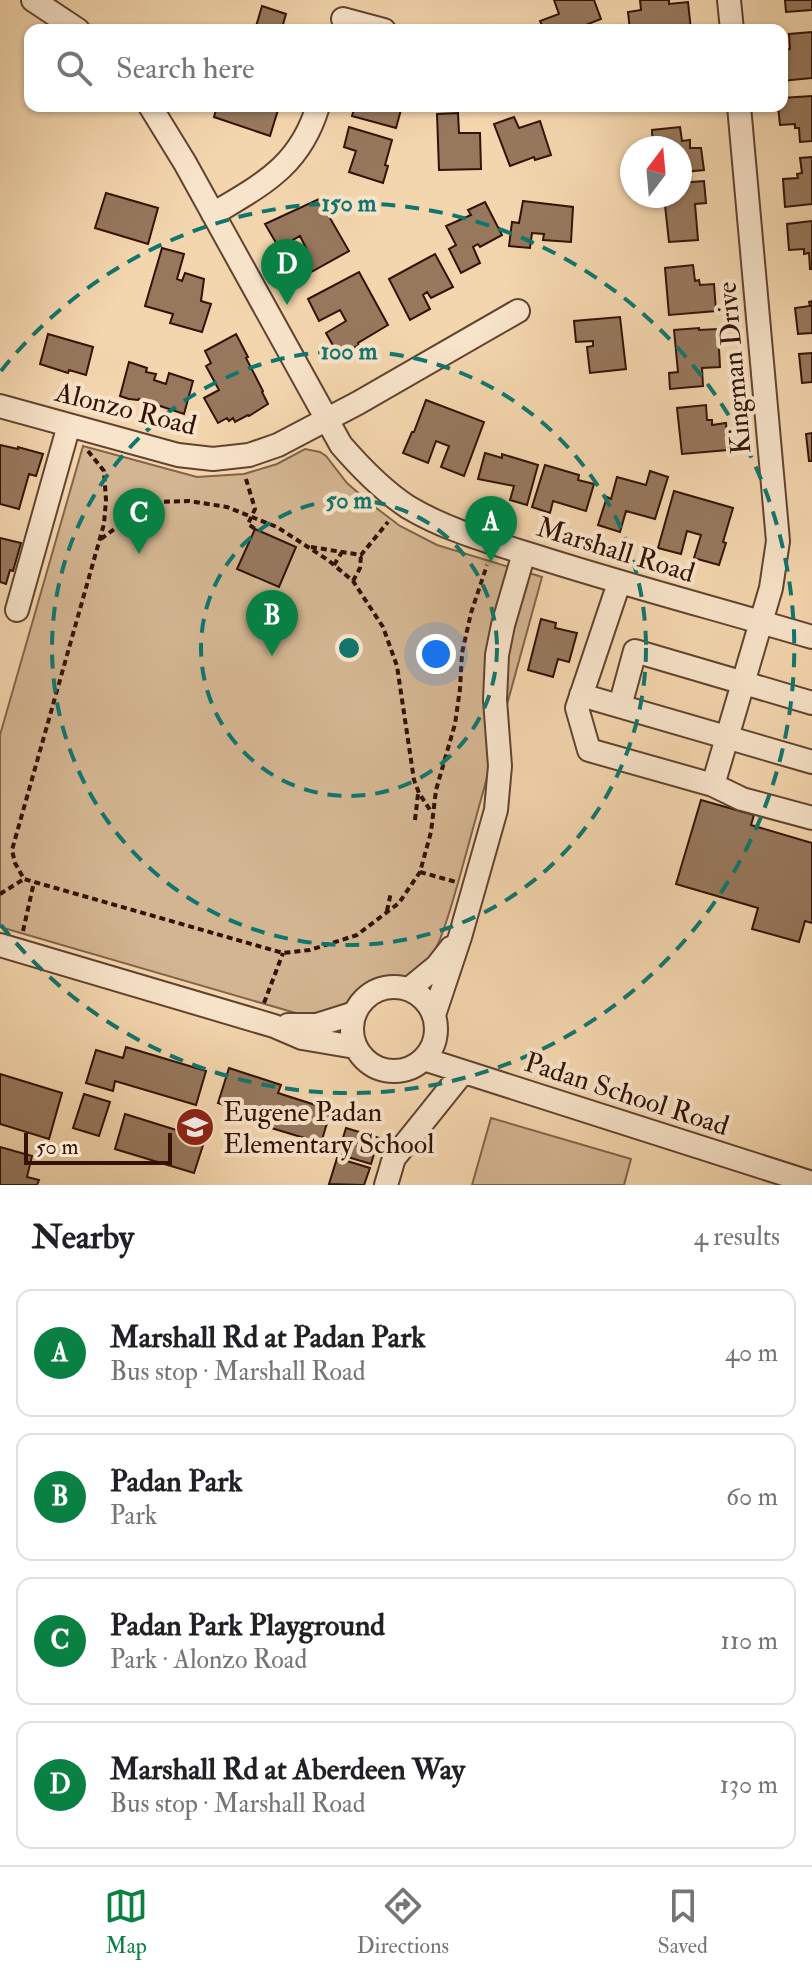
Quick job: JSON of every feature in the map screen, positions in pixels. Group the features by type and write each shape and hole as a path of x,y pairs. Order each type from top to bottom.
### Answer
{"street":[{"path":"33,0 69,24"},
{"path":"729,0 731,24"},
{"path":"344,16 367,24"},
{"name":"Marshall Road","path":"154,112 341,445 387,492 406,506 451,529 619,583 812,637"},
{"path":"213,214 276,175 296,153 316,112"},
{"name":"Kingman Drive","path":"713,785 771,588 778,541 740,112"},
{"name":"Alonzo Road","path":"0,406 67,433 178,455 232,458 264,451 296,436 518,311"},
{"path":"17,610 67,433"},
{"path":"435,1012 420,994 409,989 387,987 377,990 360,1004 355,1013 352,1036 355,1047 371,1065 394,1072 417,1065 436,1040 435,1012 496,810 500,766 495,700 497,655 524,553"},
{"path":"619,583 577,708 589,750 713,785 742,799 812,818"},
{"path":"620,706 635,651 812,703"},
{"path":"581,695 812,762"},
{"path":"409,989 437,966 460,937"},
{"path":"7,947 274,1026 302,1038 355,1047"},
{"path":"274,1026 317,1025 355,1013"},
{"name":"Padan School Road","path":"424,1059 812,1183"},
{"path":"386,1185 394,1158 463,1072"}],"path":[{"path":"67,433 104,471 104,524 12,850 24,879 283,953 310,950 357,935 399,903 420,872 431,832 436,790 455,724 462,653 487,565"},
{"path":"246,479 255,509 248,524 255,529"},
{"path":"99,541 133,518 135,506 189,501 227,507 277,527 334,565 353,581 383,627 397,666 414,780 433,814"},
{"path":"353,581 358,575 361,555 388,522"},
{"path":"306,546 361,555"},
{"path":"334,565 342,552"},
{"path":"415,820 419,793"},
{"path":"420,872 458,883"},
{"path":"0,894 24,879"},
{"path":"7,947 34,882"},
{"path":"386,913 391,892"},
{"path":"263,1003 283,953"}],"shaded area":[{"path":"83,446 197,477 244,474 277,464 305,449 320,452 347,483 400,526 437,545 542,577 447,920 429,960 413,976 376,983 342,1009 306,1016 0,927 0,735"},
{"path":"491,1118 631,1159 624,1185 472,1185"}],"building":[{"path":"554,0 594,0 601,19 588,24 541,24 540,21 559,14"},
{"path":"640,0 669,0 669,4 688,2 690,24 629,24 628,12 641,10"},
{"path":"785,0 812,0 812,10 786,12"},
{"path":"262,6 286,14 283,24 257,24"},
{"path":"812,32 812,78 788,80 789,34"},
{"path":"812,96 812,141 800,142 799,128 795,128 795,124 780,125 779,112 788,112 788,98"},
{"path":"215,112 277,112 270,136 214,117"},
{"path":"353,112 400,112 396,128 352,116"},
{"path":"458,113 459,133 480,133 481,169 439,170 437,114"},
{"path":"514,117 519,128 540,121 551,155 535,160 534,157 510,166 494,124"},
{"path":"349,127 392,140 383,183 349,172 356,151 344,147"},
{"path":"680,127 681,136 652,136 652,130"},
{"path":"692,148 701,148 704,170 692,171"},
{"path":"812,157 812,204 785,207 783,179 798,178 797,174 802,173 800,158"},
{"path":"704,181 706,203 695,204 698,240 669,242 665,208 692,208 692,182"},
{"path":"106,193 158,208 148,244 95,228"},
{"path":"319,199 349,251 297,280 286,259 306,248 300,236 279,248 265,224"},
{"path":"523,201 573,207 571,242 543,240 544,234 532,233 530,248 509,246 512,222 519,223"},
{"path":"485,202 502,235 480,247 478,244 473,247 480,263 461,273 449,249 456,245 446,226 471,215 468,210"},
{"path":"812,221 810,269 809,253 804,254 804,249 789,250 787,224"},
{"path":"162,248 184,254 177,279 182,281 185,273 204,279 201,301 211,304 202,332 170,323 173,314 145,306"},
{"path":"435,254 453,287 431,298 427,292 423,295 430,309 410,320 389,279"},
{"path":"693,265 695,281 699,280 700,285 714,284 716,311 669,315 665,268"},
{"path":"359,272 388,325 339,356 326,333 346,321 340,310 319,321 308,299"},
{"path":"812,301 812,333 798,334 795,308 810,306 809,302"},
{"path":"620,317 626,369 590,373 587,347 593,346 593,341 576,342 574,321"},
{"path":"718,329 720,367 702,368 703,386 670,389 669,373 678,372 674,330"},
{"path":"48,334 93,347 86,375 40,364"},
{"path":"236,334 268,404 235,422 233,418 229,421 227,418 218,423 204,398 219,390 206,366 211,363 205,351"},
{"path":"812,353 812,382 802,383 799,354"},
{"path":"129,362 147,368 146,372 156,374 154,380 166,384 169,373 193,381 184,414 120,396"},
{"path":"426,400 484,422 464,476 441,467 449,446 436,441 428,463 403,453"},
{"path":"706,405 707,420 712,420 712,425 726,423 728,450 682,454 677,408"},
{"path":"812,433 812,461 809,461 806,434"},
{"path":"0,445 43,454 36,476 29,474 19,509 0,504"},
{"path":"485,453 502,458 502,454 538,465 527,505 510,500 514,486 478,479"},
{"path":"545,465 579,475 578,480 594,484 586,511 553,501 550,513 532,507"},
{"path":"650,471 668,477 655,519 626,511 620,532 598,525 607,497 611,499 617,477 646,485"},
{"path":"674,491 733,508 719,565 694,558 701,535 687,531 681,554 658,548"},
{"path":"255,529 296,547 279,587 237,569"},
{"path":"0,538 21,543 6,584 0,582"},
{"path":"541,619 556,623 555,628 577,633 569,662 558,659 553,677 528,670"},
{"path":"701,800 754,815 751,825 812,843 812,923 805,921 799,942 752,929 758,908 676,884"},
{"path":"126,1047 206,1071 196,1105 115,1081 113,1091 86,1083 96,1050 123,1058"},
{"path":"229,1068 281,1085 278,1093 331,1110 321,1143 268,1127 271,1119 218,1103"},
{"path":"0,1074 62,1093 49,1139 0,1124"},
{"path":"84,1094 110,1102 99,1136 73,1128"},
{"path":"125,1114 205,1139 194,1173 115,1149"},
{"path":"346,1128 379,1138 371,1164 338,1154"},
{"path":"0,1147 32,1156 27,1177 39,1180 37,1185 0,1185"},
{"path":"337,1158 370,1168 364,1185 329,1184"}],"place":[{"name":"Marshall Rd at Aberdeen Way","path":"287,305"},
{"name":"Padan Park Playground","path":"139,554"},
{"name":"Marshall Rd at Padan Park","path":"491,562"},
{"name":"Padan Park","path":"272,656"},
{"name":"Eugene Padan Elementary School","path":"195,1127"}]}
